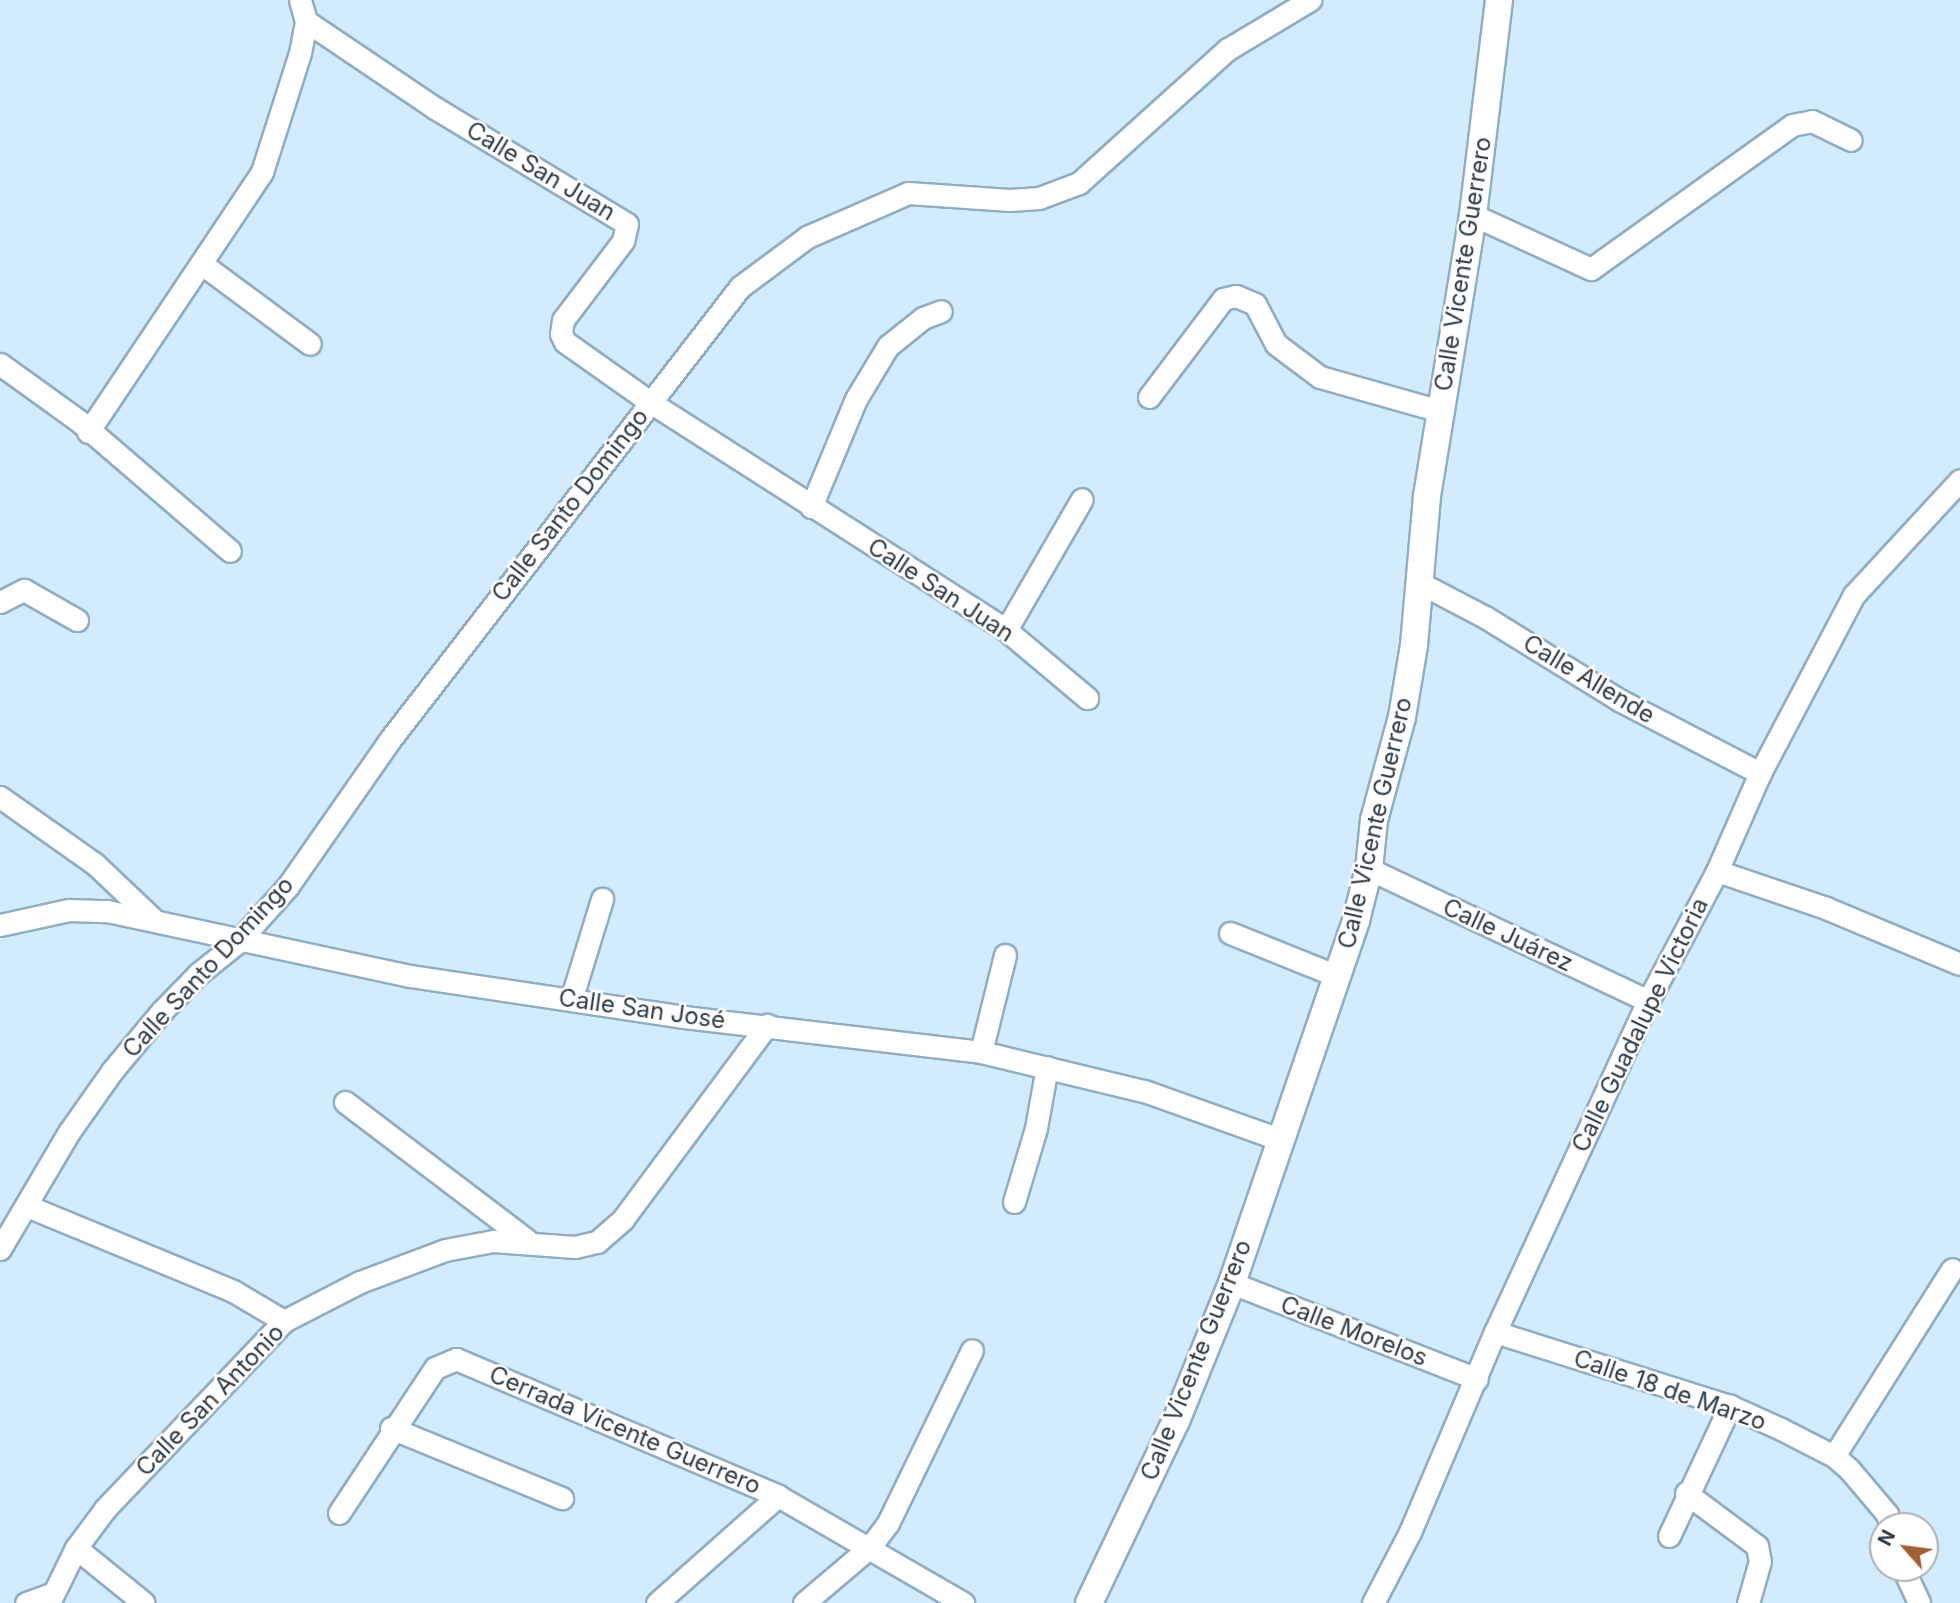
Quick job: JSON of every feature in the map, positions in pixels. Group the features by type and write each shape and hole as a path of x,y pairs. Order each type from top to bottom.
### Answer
{"street":[{"path":"88,432 202,264 272,150 306,21 300,0"},
{"name":"Calle Santo Domingo","path":"0,1249 69,1132 112,1071 198,974 238,942 288,886 389,741 740,287 807,237 908,193 1010,200 1039,198 1079,183 1228,50 1310,0"},
{"name":"Calle Vicente Guerrero","path":"1089,1603 1176,1421 1232,1283 1279,1139 1337,976 1369,869 1374,820 1402,717 1440,411 1472,215 1499,0"},
{"name":"Calle San Juan","path":"306,21 435,108 627,224 627,235 563,320 561,334 650,402 811,508 1006,630 1087,698"},
{"path":"1472,215 1591,270 1792,125 1812,121 1852,140"},
{"path":"202,264 310,344"},
{"path":"1149,397 1223,299 1236,296 1255,303 1276,344 1320,377 1440,411"},
{"path":"811,508 856,399 888,346 923,318 941,312"},
{"path":"0,364 88,432 230,551"},
{"name":"Calle Guadalupe Victoria","path":"1377,1601 1477,1379 1495,1332 1648,1001 1717,870 1760,773 1854,595 1960,481"},
{"path":"1006,630 1082,499"},
{"name":"Calle Allende","path":"1418,582 1485,617 1621,701 1760,773"},
{"path":"0,602 9,593 24,590 77,620"},
{"path":"0,797 95,864 153,919"},
{"name":"Calle Juárez","path":"1369,869 1648,1001"},
{"path":"1717,870 1825,908 1960,964"},
{"path":"571,1000 602,899"},
{"name":"Calle San José","path":"0,926 83,909 153,919 238,942 410,976 571,1000 981,1052 1143,1091 1279,1139"},
{"path":"1230,933 1337,976"},
{"path":"981,1052 1004,955"},
{"name":"Calle San Antonio","path":"50,1598 76,1548 106,1509 284,1321 403,1263 493,1241 527,1240 587,1246 608,1234 767,1026"},
{"path":"1014,1202 1036,1128 1046,1067"},
{"path":"345,1102 527,1240"},
{"path":"27,1206 233,1291 284,1321"},
{"path":"1834,1456 1952,1269"},
{"name":"Calle Morelos","path":"1232,1283 1477,1379"},
{"name":"Calle 18 de Marzo","path":"1495,1332 1730,1406 1834,1456 1873,1497 1882,1512"},
{"path":"804,1603 870,1547 910,1484 972,1350"},
{"name":"Cerrada Vicente Guerrero","path":"339,1514 391,1428 435,1368 456,1359 778,1496 963,1603"},
{"path":"1669,1536 1686,1493 1730,1406"},
{"path":"391,1428 562,1498"},
{"path":"1686,1493 1757,1546 1760,1561 1748,1603"},
{"path":"657,1603 778,1496"},
{"path":"76,1548 144,1603"},
{"path":"1909,1582 1919,1603"},
{"path":"26,1603 50,1598"}]}
